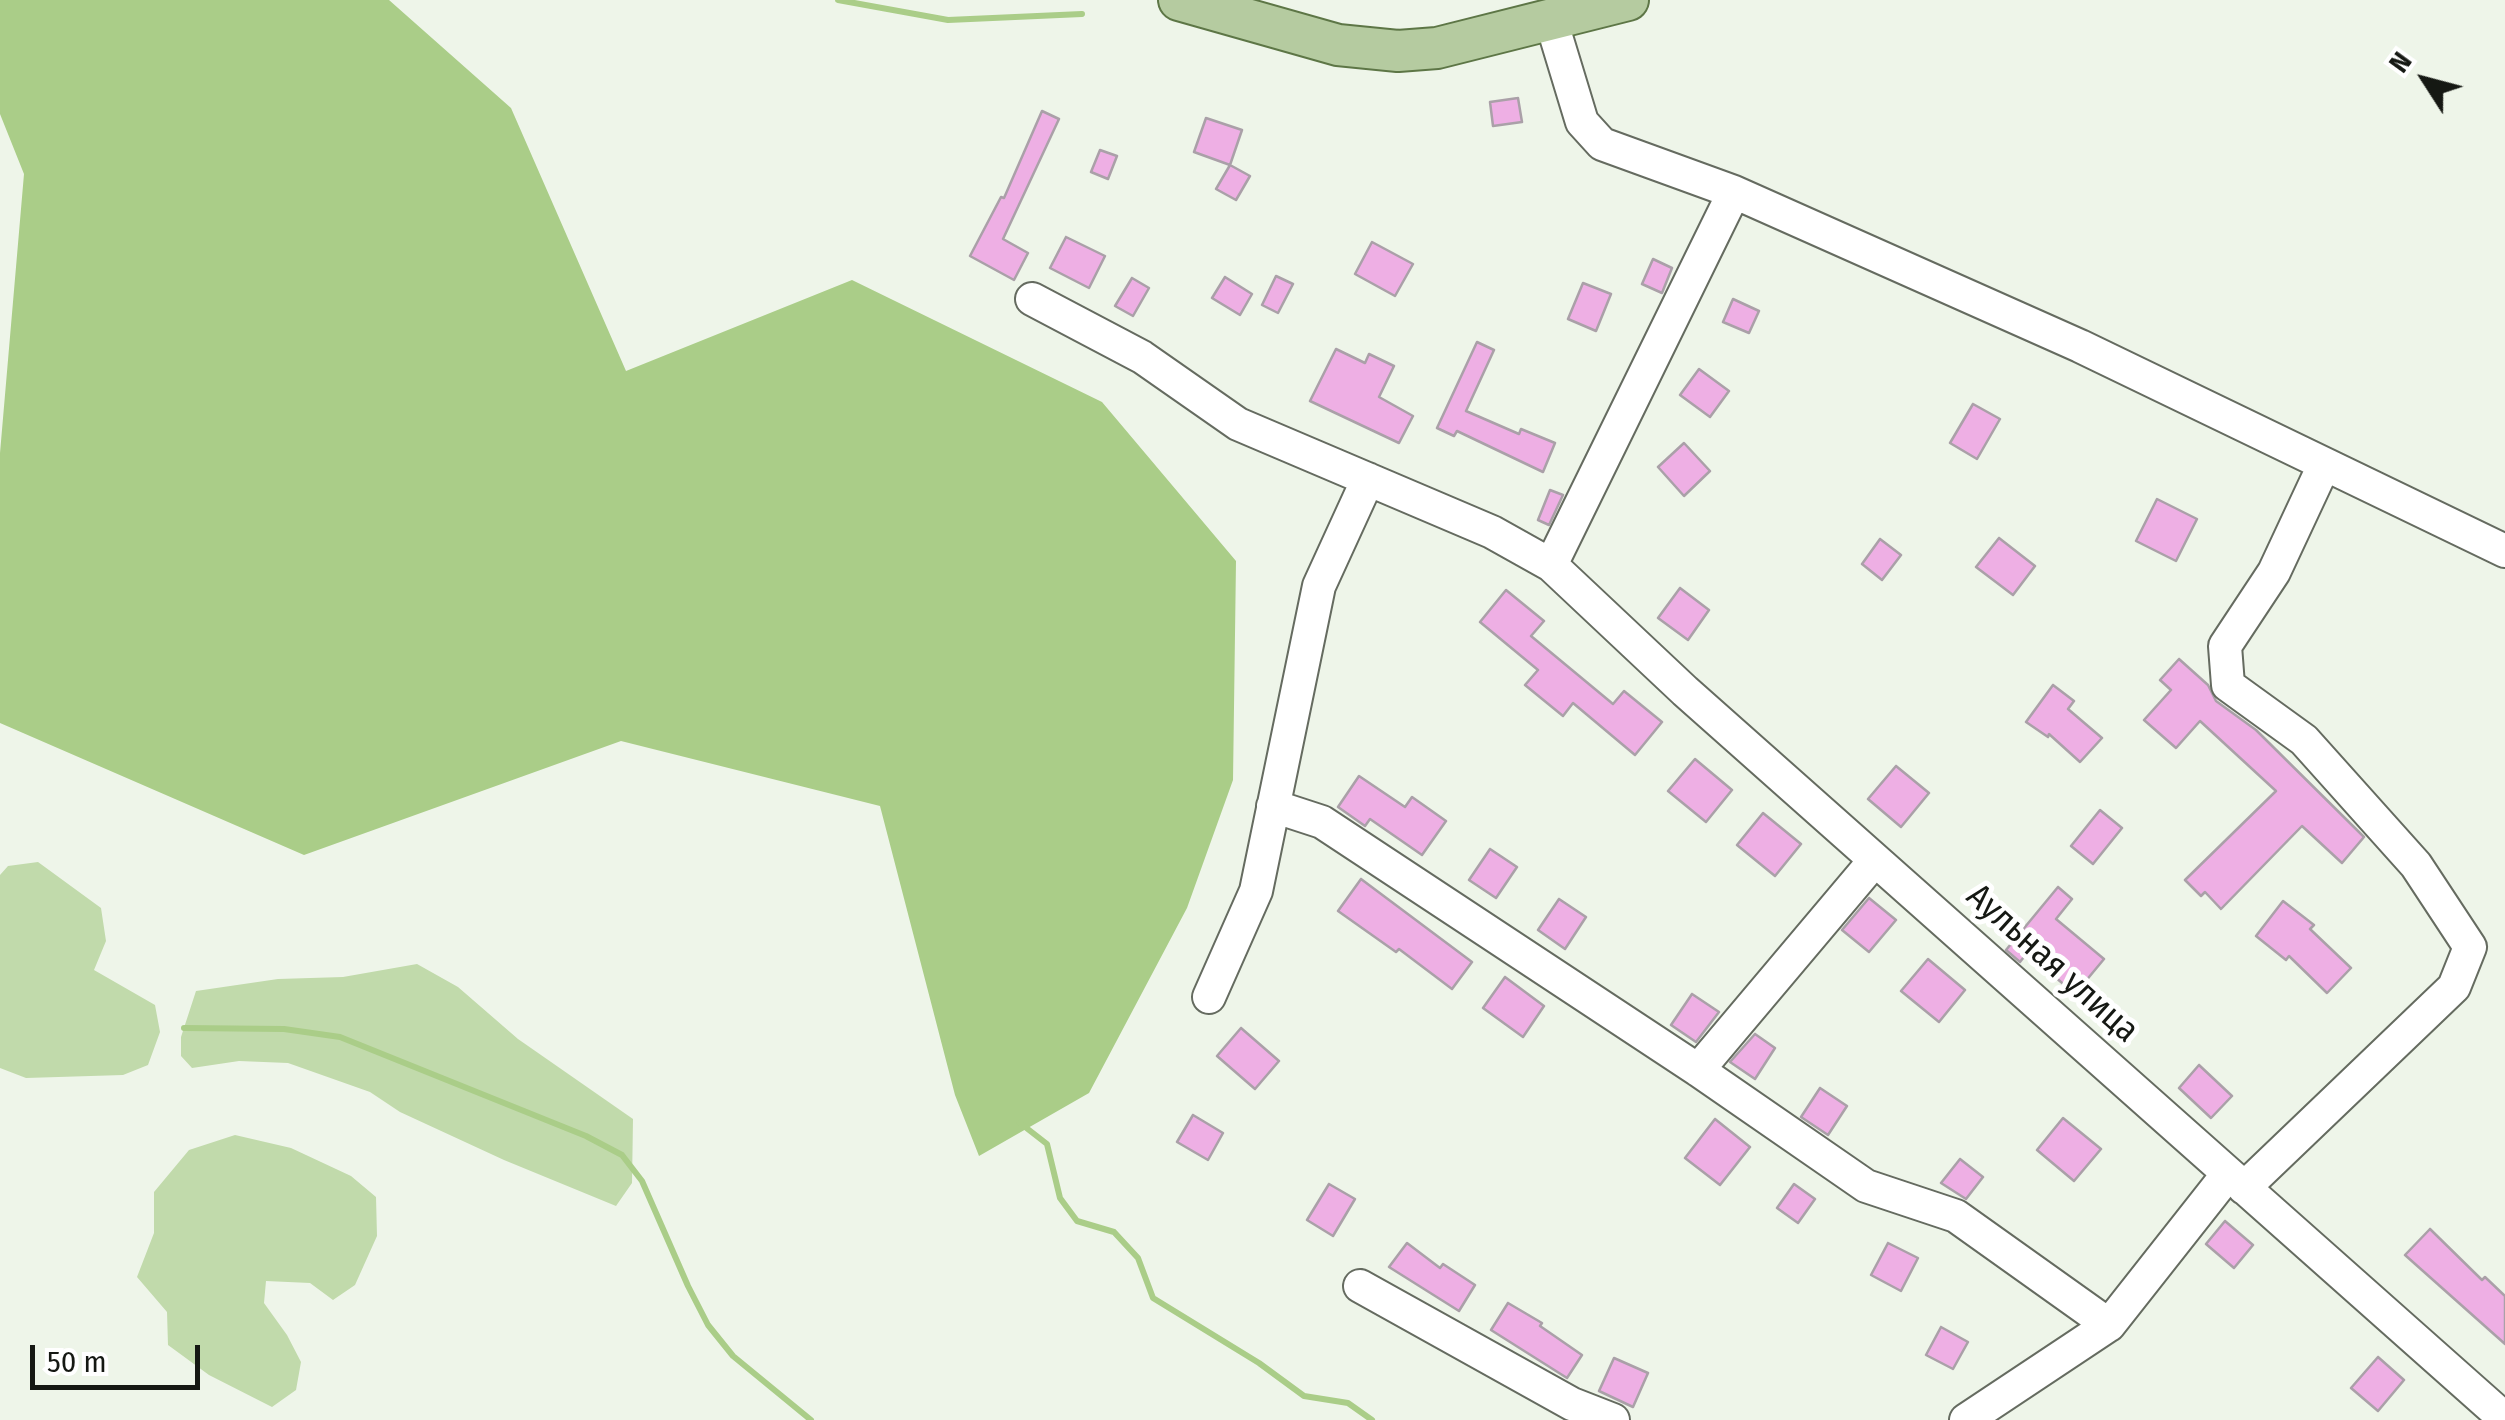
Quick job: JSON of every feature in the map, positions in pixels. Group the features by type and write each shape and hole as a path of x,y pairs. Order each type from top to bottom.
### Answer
{"main road":[{"path":"1179,0 1306,37 1367,50 1436,48 1628,0"}],"street":[{"path":"1551,20 1582,122 1590,134 1621,154 1734,192 2163,384 2505,552"},
{"path":"1551,565 1734,192"},
{"name":"Аульная улица","path":"1032,300 1142,357 1238,424 1492,532 1551,565 1685,691 2505,1419"},
{"path":"1966,1420 2109,1326 2236,1181 2454,987 2470,947 2416,865 2304,740 2228,685 2225,646 2274,572 2324,466"},
{"path":"1209,996 1256,891 1319,586 1368,479"},
{"path":"1273,806 1322,822 1866,1186 1956,1216 2109,1326"},
{"path":"1698,1070 1875,860"},
{"path":"1360,1286 1572,1404 1613,1420"}],"shaded area":[{"path":"0,0 389,0 511,108 626,371 852,280 1102,402 1236,561 1233,780 1187,908 1089,1093 979,1156 955,1095 880,806 621,741 304,855 0,723 0,453 24,174 0,114"},
{"path":"38,862 101,908 106,941 94,970 155,1005 160,1032 148,1065 123,1075 26,1078 0,1068 0,875 8,866"},
{"path":"417,964 458,987 518,1039 633,1119 632,1183 616,1206 400,1112 370,1092 288,1063 239,1061 192,1068 181,1056 181,1037 196,991 278,979 343,977"},
{"path":"235,1135 291,1148 351,1176 376,1197 377,1236 355,1285 333,1300 310,1283 266,1281 264,1303 301,1362 296,1390 272,1407 209,1375 168,1345 167,1312 137,1277 154,1233 154,1192 189,1150"}],"building":[{"path":"1518,98 1522,122 1493,126 1490,102"},
{"path":"1042,111 1059,119 1003,239 1028,253 1014,280 970,256 1001,197 1004,198"},
{"path":"1206,118 1242,130 1230,165 1194,152"},
{"path":"1100,150 1117,156 1108,179 1091,172"},
{"path":"1230,165 1250,176 1236,200 1216,189"},
{"path":"1066,237 1105,256 1089,288 1050,268"},
{"path":"1372,242 1413,264 1395,296 1355,274"},
{"path":"1653,259 1672,268 1662,293 1642,284"},
{"path":"1276,276 1293,284 1278,313 1262,305"},
{"path":"1225,277 1252,294 1240,315 1212,298"},
{"path":"1132,278 1149,288 1133,316 1115,306"},
{"path":"1583,283 1611,294 1596,331 1568,319"},
{"path":"1733,299 1759,311 1749,333 1723,322"},
{"path":"1477,342 1494,350 1466,411 1519,434 1521,429 1555,443 1543,472 1457,431 1454,436 1437,428"},
{"path":"1336,349 1365,363 1369,354 1394,366 1379,397 1413,416 1399,443 1310,401"},
{"path":"1699,369 1729,391 1710,417 1680,395"},
{"path":"1973,404 2000,419 1977,459 1950,443"},
{"path":"1684,443 1710,471 1684,496 1658,467"},
{"path":"1550,490 1563,495 1549,525 1538,520"},
{"path":"2157,499 2197,519 2176,561 2136,541"},
{"path":"1999,538 2035,566 2013,595 1976,567"},
{"path":"1880,539 1901,555 1882,580 1862,564"},
{"path":"1680,588 1709,610 1688,640 1658,618"},
{"path":"1506,590 1544,621 1531,636 1613,704 1624,691 1662,722 1635,755 1573,703 1563,716 1525,685 1538,670 1480,622"},
{"path":"2179,659 2208,685 2216,701 2256,730 2364,837 2342,863 2302,826 2221,909 2205,892 2201,896 2185,880 2276,791 2200,721 2176,748 2144,720 2171,690 2160,680"},
{"path":"2053,685 2074,701 2068,709 2102,738 2080,762 2049,734 2048,737 2026,722"},
{"path":"1695,759 1732,790 1706,822 1668,791"},
{"path":"1896,766 1929,793 1901,827 1868,799"},
{"path":"1359,776 1405,807 1412,797 1446,821 1422,855 1370,819 1365,826 1338,807"},
{"path":"2100,810 2122,828 2093,864 2071,846"},
{"path":"1763,813 1801,844 1775,876 1737,845"},
{"path":"1490,849 1517,867 1496,898 1469,880"},
{"path":"1361,879 1472,962 1452,989 1399,949 1396,952 1338,911"},
{"path":"2058,887 2072,899 2056,919 2104,959 2075,994 2027,953 2020,962 2006,950"},
{"path":"1869,898 1896,920 1869,952 1842,930"},
{"path":"1559,899 1586,917 1565,949 1538,930"},
{"path":"2283,901 2314,925 2310,929 2351,968 2327,993 2289,956 2286,960 2256,936"},
{"path":"1928,959 1965,990 1939,1022 1901,991"},
{"path":"1505,977 1544,1006 1523,1037 1483,1008"},
{"path":"1692,994 1719,1012 1696,1042 1671,1025"},
{"path":"1241,1028 1279,1061 1255,1089 1217,1056"},
{"path":"1755,1034 1775,1048 1755,1079 1730,1062"},
{"path":"2199,1065 2232,1096 2211,1118 2179,1088"},
{"path":"1820,1088 1847,1106 1828,1135 1801,1117"},
{"path":"1193,1115 1223,1133 1208,1160 1177,1142"},
{"path":"2063,1118 2101,1149 2074,1181 2037,1150"},
{"path":"1715,1119 1750,1147 1720,1185 1685,1158"},
{"path":"1960,1159 1983,1177 1966,1199 1941,1183"},
{"path":"1329,1184 1355,1199 1333,1236 1307,1220"},
{"path":"1794,1184 1815,1199 1798,1223 1777,1208"},
{"path":"2225,1221 2253,1245 2234,1268 2206,1244"},
{"path":"2430,1229 2482,1280 2485,1277 2505,1296 2505,1344 2405,1255"},
{"path":"1407,1243 1440,1268 1443,1264 1475,1285 1459,1311 1389,1267"},
{"path":"1888,1243 1918,1258 1901,1291 1871,1275"},
{"path":"1508,1303 1542,1323 1540,1326 1582,1355 1567,1378 1491,1330"},
{"path":"1941,1327 1968,1342 1953,1369 1926,1355"},
{"path":"2378,1357 2404,1380 2378,1411 2351,1388"},
{"path":"1614,1358 1648,1373 1633,1407 1599,1391"}],"waterway":[{"path":"838,0 948,20 1082,14"},
{"path":"184,1028 284,1029 340,1037 586,1136 622,1155 642,1181 708,1325 733,1356 811,1420"},
{"path":"1020,1123 1047,1144 1060,1198 1077,1221 1114,1232 1138,1258 1153,1298 1259,1363 1304,1396 1348,1403 1372,1420"}]}
